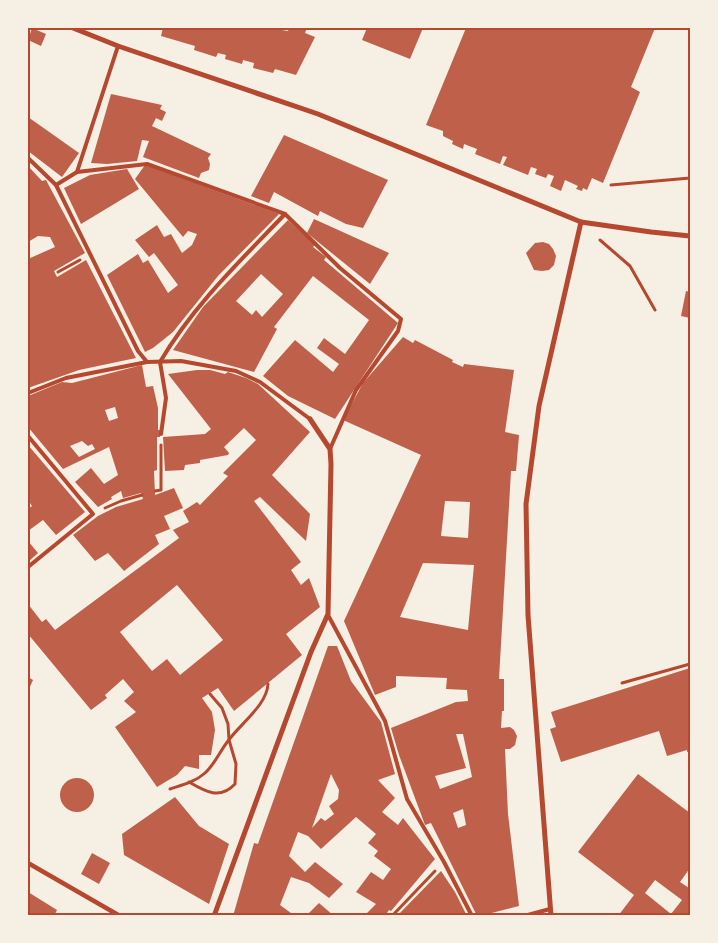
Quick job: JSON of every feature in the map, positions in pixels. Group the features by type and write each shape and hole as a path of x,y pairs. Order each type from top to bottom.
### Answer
{"street":[{"path":"73,28 118,46 318,114 581,222 690,236"},
{"path":"551,916 528,615 526,504 539,406 581,222"},
{"path":"214,916 311,652 328,614 330,449 310,419"},
{"path":"28,863 120,916"}],"lane":[{"path":"77,172 118,46"},
{"path":"28,158 56,185 138,351 147,362"},
{"path":"56,185 77,172 147,164 285,214 340,268 401,319 398,331 356,390 330,449"},
{"path":"161,434 166,398 160,362 171,342 221,281 285,214"},
{"path":"28,393 66,378 147,362 181,361 236,371 260,382 310,419"},
{"path":"28,436 93,514 28,567"},
{"path":"328,614 385,721 407,799 444,862 472,916"},
{"path":"524,916 550,909"}],"path":[{"path":"611,185 690,178"},
{"path":"581,222 630,266 655,310"},
{"path":"58,272 91,254"},
{"path":"156,491 161,490 161,434"},
{"path":"93,514 121,501 142,495"},
{"path":"622,683 690,664"},
{"path":"170,789 189,782 205,772 229,740 252,714 267,692 268,684"},
{"path":"189,782 209,792 220,794 229,791 235,784 236,764 229,740 228,724 222,708 210,694"},
{"path":"392,916 444,862"}],"building":[{"path":"32,28 46,34 41,46 28,40"},
{"path":"163,28 228,28 235,30 235,28 245,30 246,28 282,28 282,30 288,31 289,28 307,28 305,33 315,37 296,75 275,69 273,73 253,68 254,63 243,60 242,64 225,59 226,55 218,53 216,57 194,50 195,46 161,36"},
{"path":"367,28 423,28 410,59 362,40"},
{"path":"466,28 655,28 631,87 640,92 603,183 592,178 587,190 583,188 582,191 576,189 578,186 565,180 561,191 550,186 554,176 548,174 546,178 535,174 537,169 531,167 528,175 503,165 507,157 503,156 500,164 475,154 477,149 464,144 463,149 452,144 453,141 443,136 443,131 426,125"},
{"path":"111,94 162,105 160,109 166,112 162,121 156,118 152,126 211,154 208,158 209,170 201,173 199,178 143,157 149,141 142,140 137,161 107,164 91,163"},
{"path":"28,117 79,153 62,177 28,151"},
{"path":"284,135 388,180 363,228 346,224 320,211 318,216 274,192 269,203 251,196"},
{"path":"145,165 279,214 218,276 173,332 145,352 107,275 138,254 143,263 148,260 168,293 178,285 154,253 149,257 135,240 157,225 164,237 171,234 182,253 192,245 197,234 188,231 183,237 135,179"},
{"path":"28,166 42,181 46,180 85,253 54,271 57,277 86,260 136,358 79,370 28,388 28,259 55,247 50,237 38,236 28,242"},
{"path":"127,169 139,189 81,224 64,188 90,175"},
{"path":"314,219 389,253 370,284 307,233"},
{"path":"288,220 315,245 313,247 326,257 324,260 398,323 335,419 288,396 263,376 295,340 333,372 339,364 317,348 324,338 345,354 369,320 313,276 274,327 277,329 254,372 173,350 203,307","holes":["261,274 283,294 262,317 256,310 252,315 236,301"]},
{"path":"543,242 549,244 553,249 556,256 554,265 549,270 534,270 526,253 535,243"},
{"path":"686,291 690,292 690,318 681,316"},
{"path":"403,337 413,343 415,340 463,367 464,364 514,370 505,432 519,435 516,471 511,471 499,679 504,679 504,711 502,711 501,728 510,727 517,736 515,745 510,749 505,749 508,814 519,906 477,916 431,823 425,825 391,728 456,702 468,701 467,690 446,689 447,678 396,676 396,687 375,695 344,621 421,455 343,420 363,383","holes":["445,501 470,502 468,538 441,536","423,563 474,565 468,630 400,617","456,734 463,734 472,777 440,789 435,776 466,768","463,809 466,825 458,828 453,813"]},
{"path":"142,365 146,387 153,386 158,408 158,430 160,430 160,437 157,437 157,470 154,471 155,495 174,488 183,508 164,516 170,529 155,535 159,544 124,571 108,553 95,561 73,535 98,516 116,507 143,499 141,493 123,498 121,491 98,507 75,482 91,468 104,484 118,475 109,447 63,469 28,427 28,396 62,382 72,383","holes":["115,407 118,418 109,421 105,410","82,441 88,446 92,444 95,449 79,457 70,446"]},
{"path":"210,370 225,374 228,372 246,378 258,384 310,432 272,475 310,514 306,541 260,497 254,501 301,562 291,570 301,585 309,578 320,607 286,634 302,655 234,711 218,688 202,698 212,712 215,730 211,755 199,755 199,769 185,766 177,775 157,787 115,727 136,712 124,701 134,692 123,679 105,695 107,698 91,710 28,634 28,604 42,622 46,619 55,630 179,538 173,530 189,522 183,511 197,502 200,505 228,476 223,473 256,440 244,428 224,447 229,453 228,455 185,465 184,470 165,471 163,437 205,434 211,429 168,374","holes":["177,585 223,640 180,675 167,659 152,671 120,632"]},
{"path":"28,445 85,512 56,535 43,520 28,531 28,509 32,506 28,500"},
{"path":"28,541 38,553 28,562"},
{"path":"328,646 337,646 351,681 381,722 395,774 378,780 395,798 382,812 398,825 403,818 435,859 385,916 364,916 376,904 356,892 371,872 383,880 391,869 374,856 378,851 368,843 376,834 356,817 321,849 308,836 298,832 289,856 305,872 315,862 343,884 329,898 309,883 291,877 280,905 295,916 233,916 254,843 258,844","holes":["331,774 339,790 338,799 329,806 334,814 325,821 321,818 312,828"]},
{"path":"690,668 690,751 687,752 687,750 667,756 659,731 561,762 550,729 556,727 551,712"},
{"path":"28,677 33,680 28,691"},
{"path":"638,774 690,813 690,868 680,882 690,887 690,916 618,916 634,895 578,852","holes":["655,880 682,900 671,914 645,893"]},
{"path":"77,778 84,779 89,783 93,788 93,802 89,807 84,811 77,812 70,811 65,807 61,802 60,795 61,788 65,783 70,779"},
{"path":"175,797 199,826 229,844 209,904 124,855 122,834"},
{"path":"92,853 110,863 99,884 81,874"},
{"path":"441,871 455,892 467,916 397,916"},
{"path":"28,892 57,910 55,914 58,916 28,916"},
{"path":"319,903 334,916 306,916"}]}
